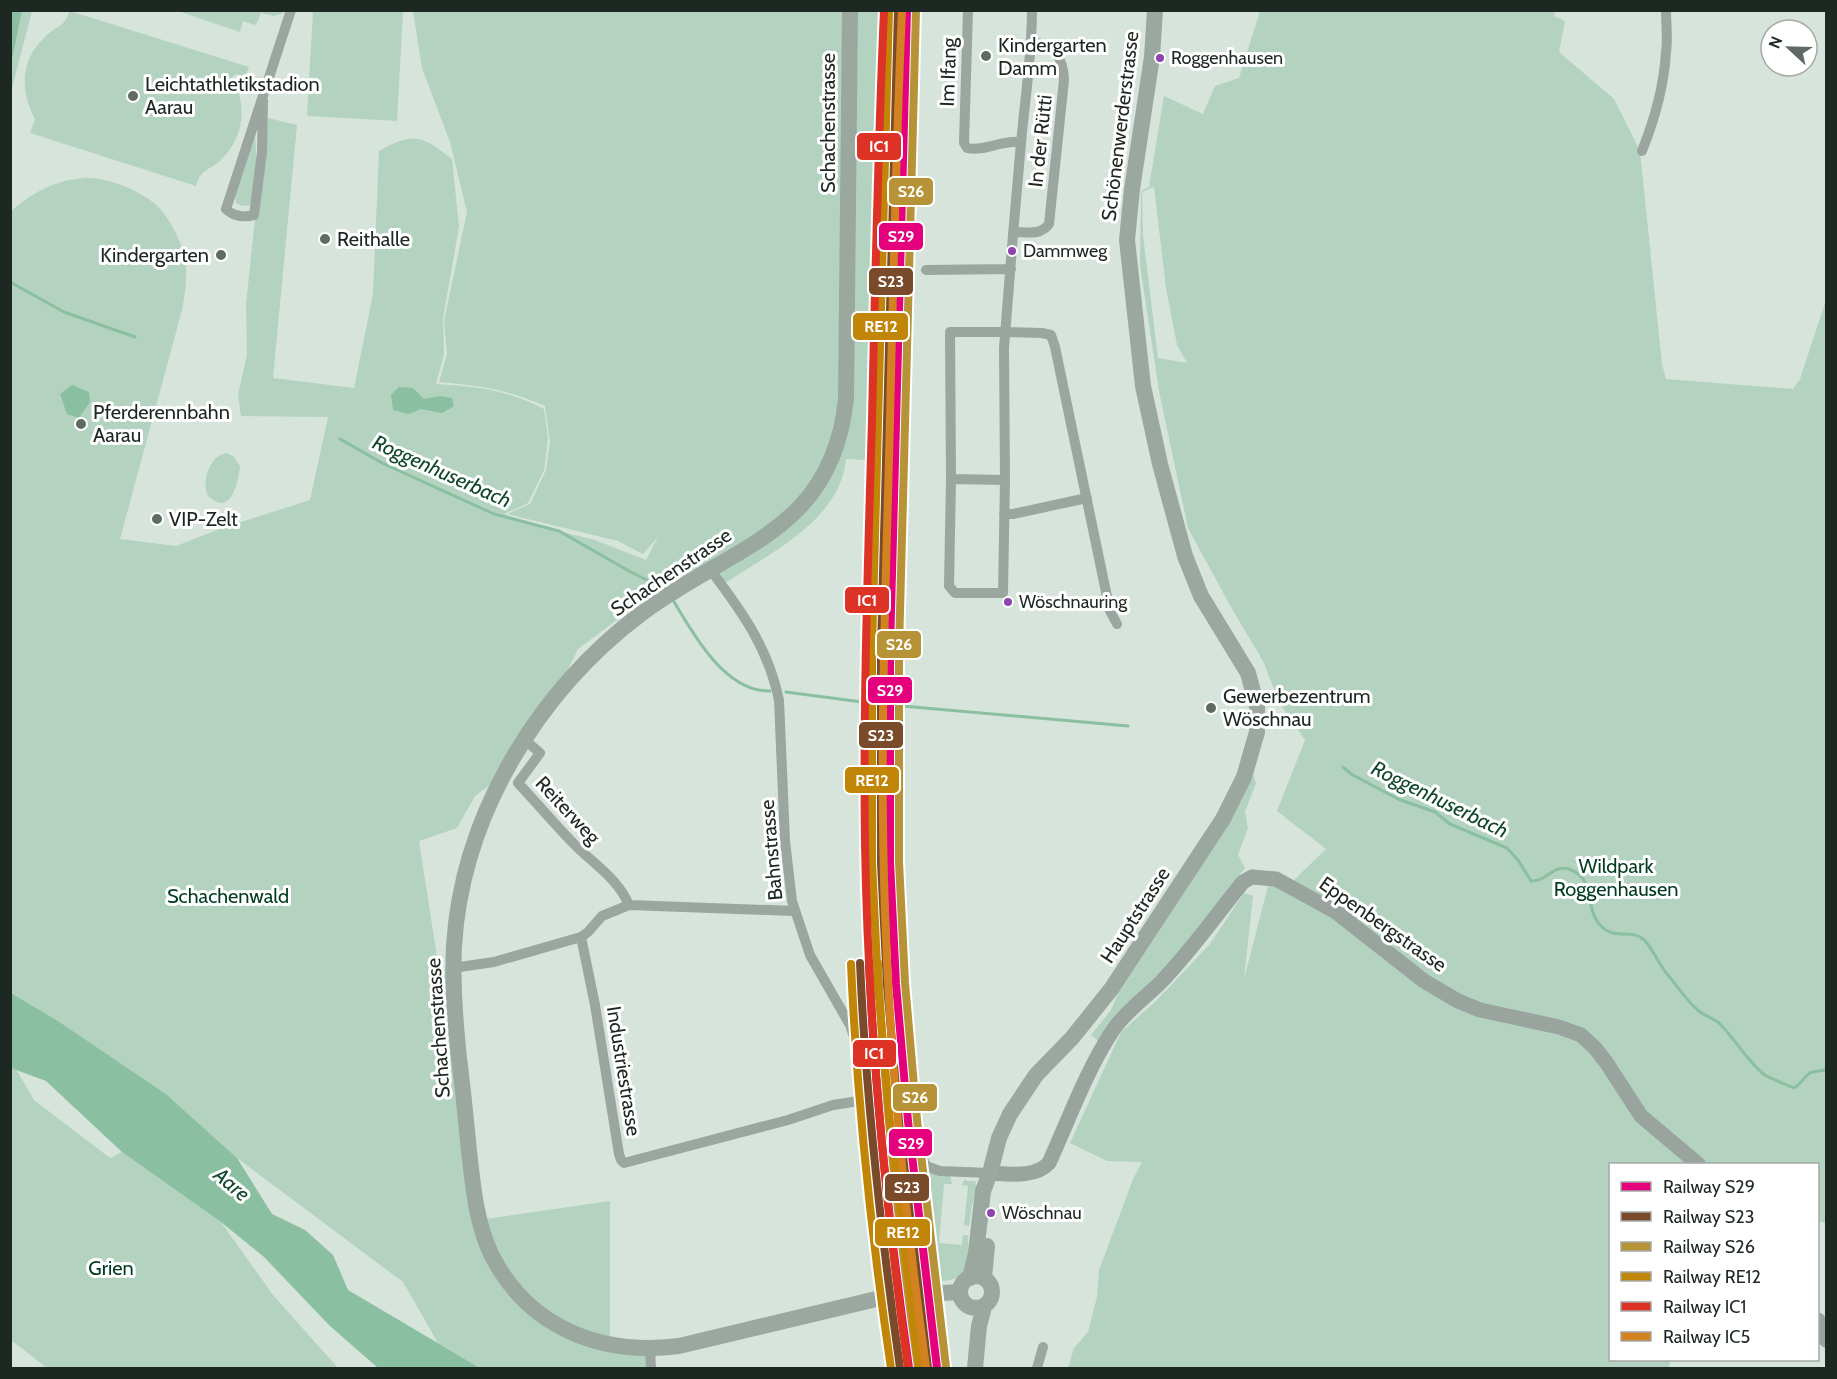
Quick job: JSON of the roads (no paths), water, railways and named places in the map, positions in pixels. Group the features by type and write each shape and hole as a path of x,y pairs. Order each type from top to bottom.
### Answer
{"main road":[{"name":"Schachenstrasse","path":"850,10 847,363 842,428 833,457 821,481 798,510 765,536 641,614 597,650 545,711 525,740 494,794 470,858 457,920 453,968 454,1005 479,1221 494,1259 502,1272 525,1300 543,1316 570,1332 597,1342 620,1347 650,1349 679,1346 889,1296 953,1292"},
{"name":"Schönenwerderstrasse","path":"1155,10 1152,57 1128,218 1129,262 1137,342 1143,386 1160,464 1185,556 1201,596 1240,658"},
{"name":"Hauptstrasse","path":"977,1278 993,1192 990,1173 999,1138 1017,1101 1036,1075 1072,1038 1112,988 1223,819 1238,792 1254,743 1257,720 1254,689 1240,658"},
{"path":"977,1278 991,1285 992,1290 991,1300 977,1307 964,1303 953,1292 963,1283 977,1278"},
{"path":"967,1368 977,1307"},
{"path":"975,1368 979,1326 977,1307"}],"street":[{"path":"262,101 262,152 254,216 245,218 229,212 226,208 291,10"},
{"name":"Im Ifang","path":"968,10 964,143 967,148 974,150 1008,141 1021,142"},
{"path":"1032,10 1005,332 1003,593 955,593 949,585 950,332 1005,332 1042,333 1051,335 1110,611 1117,624"},
{"path":"1642,151 1650,130 1665,63 1666,10"},
{"name":"In der Rütti","path":"1014,232 1035,233 1045,229 1049,224 1064,80 1063,65 1056,55 1042,43 1031,42"},
{"path":"926,270 1011,269"},
{"path":"951,479 1005,480"},
{"path":"1004,514 1087,498"},
{"name":"Bahnstrasse","path":"710,569 758,639 770,664 779,700 789,883 795,911 810,956 850,1025 861,1062 887,1313 898,1368"},
{"name":"Reiterweg","path":"525,740 540,753 518,783 574,845 614,880 622,889 629,905"},
{"name":"Eppenbergstrasse","path":"990,1173 1012,1174 1044,1168 1113,1029 1131,1008 1160,983 1243,882 1252,877 1276,879 1336,912 1424,981 1458,1001 1480,1010 1559,1027 1581,1035 1606,1062 1641,1116 1697,1163"},
{"path":"453,968 494,962 581,937 602,916 629,905 795,911"},
{"name":"Industriestrasse","path":"581,937 622,1162 639,1161 788,1120 833,1105 866,1100"},
{"path":"916,1103 921,1155 927,1166 939,1171 990,1173"},
{"path":"1819,1322 1827,1340"},
{"path":"1037,1368 1043,1347"},
{"path":"650,1349 651,1368"}],"water":[{"path":"10,11 22,11 11,65"},
{"path":"72,385 89,392 90,402 79,418 67,414 60,394"},
{"path":"399,387 413,388 424,399 440,396 452,398 454,406 442,413 421,409 409,414 393,410 391,395"},
{"name":"Aare","path":"11,993 58,1021 166,1094 237,1158 272,1214 305,1230 333,1255 348,1290 480,1368 378,1368 330,1326 264,1257 221,1222 122,1152 46,1081 11,1068"}],"waterway":[{"name":"Roggenhuserbach","path":"10,282 64,312 135,337"},
{"name":"Roggenhuserbach","path":"340,439 382,463 494,514 559,531 663,588"},
{"name":"Roggenhuserbach","path":"673,600 690,629 712,659 725,672 754,689 770,691"},
{"name":"Roggenhuserbach","path":"786,692 862,702"},
{"name":"Roggenhuserbach","path":"902,706 1128,726"},
{"name":"Roggenhuserbach","path":"1343,767 1351,774 1398,799 1435,812 1450,824 1507,848 1518,860 1531,881 1537,881 1563,868 1578,874 1584,880 1592,911 1601,926 1611,933 1633,935 1643,939 1690,1003 1701,1013 1719,1023 1765,1075 1794,1088 1810,1073 1826,1070"}],"rail line":[{"name":"IC1","path":"884,10 866,632 865,844 870,976 879,1107 908,1368"},
{"name":"RE12","path":"889,10 872,649 872,862 878,986 890,1123 919,1368"},
{"name":"S23","path":"898,10 881,649 881,862 887,985 899,1122 928,1368"},
{"name":"IC5","path":"902,10 885,604 883,850 887,968 895,1083 911,1254 926,1367"},
{"name":"S29","path":"907,10 890,649 890,862 896,984 908,1121 937,1368"},
{"name":"S26","path":"916,10 899,649 899,862 905,983 917,1120 946,1367"},
{"name":"S23","path":"860,963 875,1166 900,1368"},
{"name":"S29","path":"869,963 884,1166 909,1368"},
{"name":"S26","path":"878,963 893,1165 918,1367"},
{"name":"RE12","path":"851,964 866,1167 891,1368"}],"place":[{"name":"Kindergarten Damm","path":"986,56"},
{"name":"Roggenhausen","path":"1160,58"},
{"name":"Leichtathletikstadion Aarau","path":"133,96"},
{"name":"Reithalle","path":"325,239"},
{"name":"Dammweg","path":"1012,251"},
{"name":"Kindergarten","path":"221,255"},
{"name":"Pferderennbahn Aarau","path":"81,424"},
{"name":"VIP-Zelt","path":"157,519"},
{"name":"Wöschnauring","path":"1008,602"},
{"name":"Gewerbezentrum Wöschnau","path":"1211,708"},
{"name":"Wöschnau","path":"991,1213"}],"park label":[{"name":"Wildpark Roggenhausen","path":"1616,878"},
{"name":"Schachenwald","path":"228,896"},
{"name":"Grien","path":"111,1268"}]}
